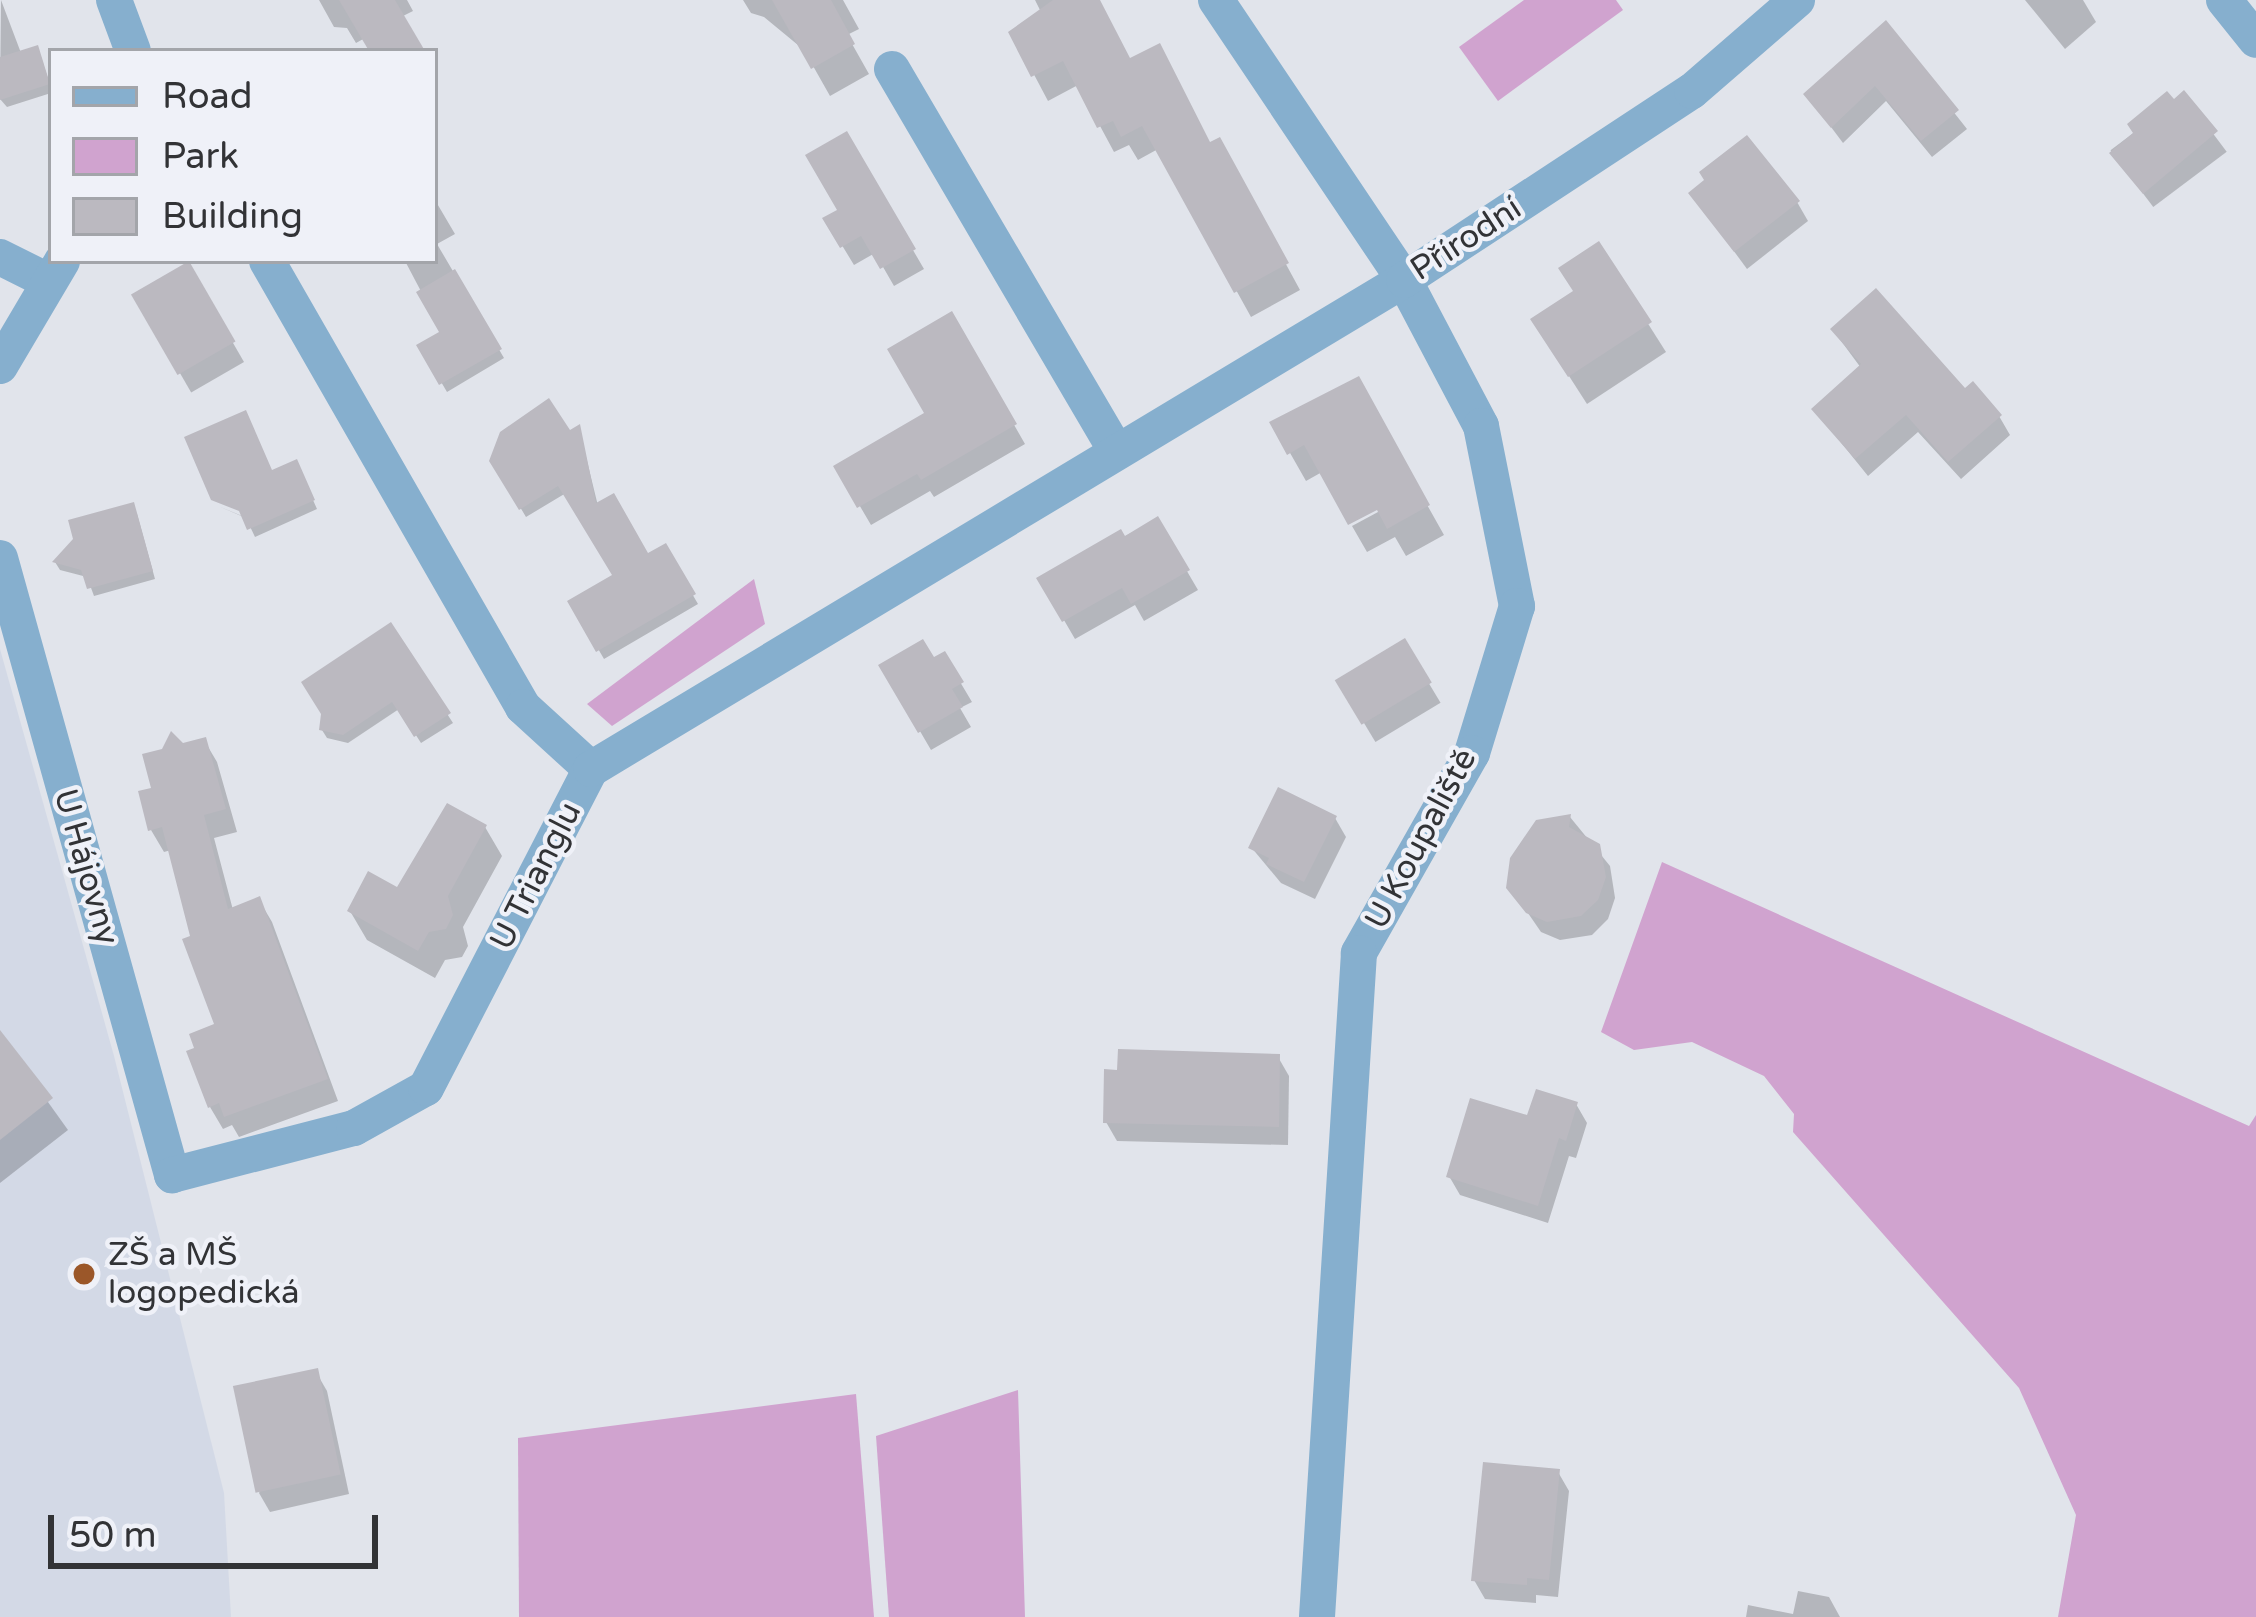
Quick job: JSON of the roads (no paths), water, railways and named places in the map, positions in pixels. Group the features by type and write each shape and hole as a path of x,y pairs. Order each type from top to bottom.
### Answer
{"street":[{"path":"114,0 132,48"},
{"name":"U Koupaliště","path":"1216,0 1404,280 1481,426 1516,606 1472,753 1359,953 1318,1617"},
{"name":"Přírodní","path":"591,769 1404,280 1691,91 1797,0"},
{"path":"2224,0 2256,40"},
{"path":"892,69 1118,452"},
{"path":"0,257 54,270 0,367"},
{"name":"U Trianglu","path":"172,1175 354,1128 426,1088 591,769 523,706 269,264"},
{"name":"U Hájovny","path":"0,558 172,1175"}],"place":[{"name":"ZŠ a MŠ logopedická","path":"84,1274"}]}
